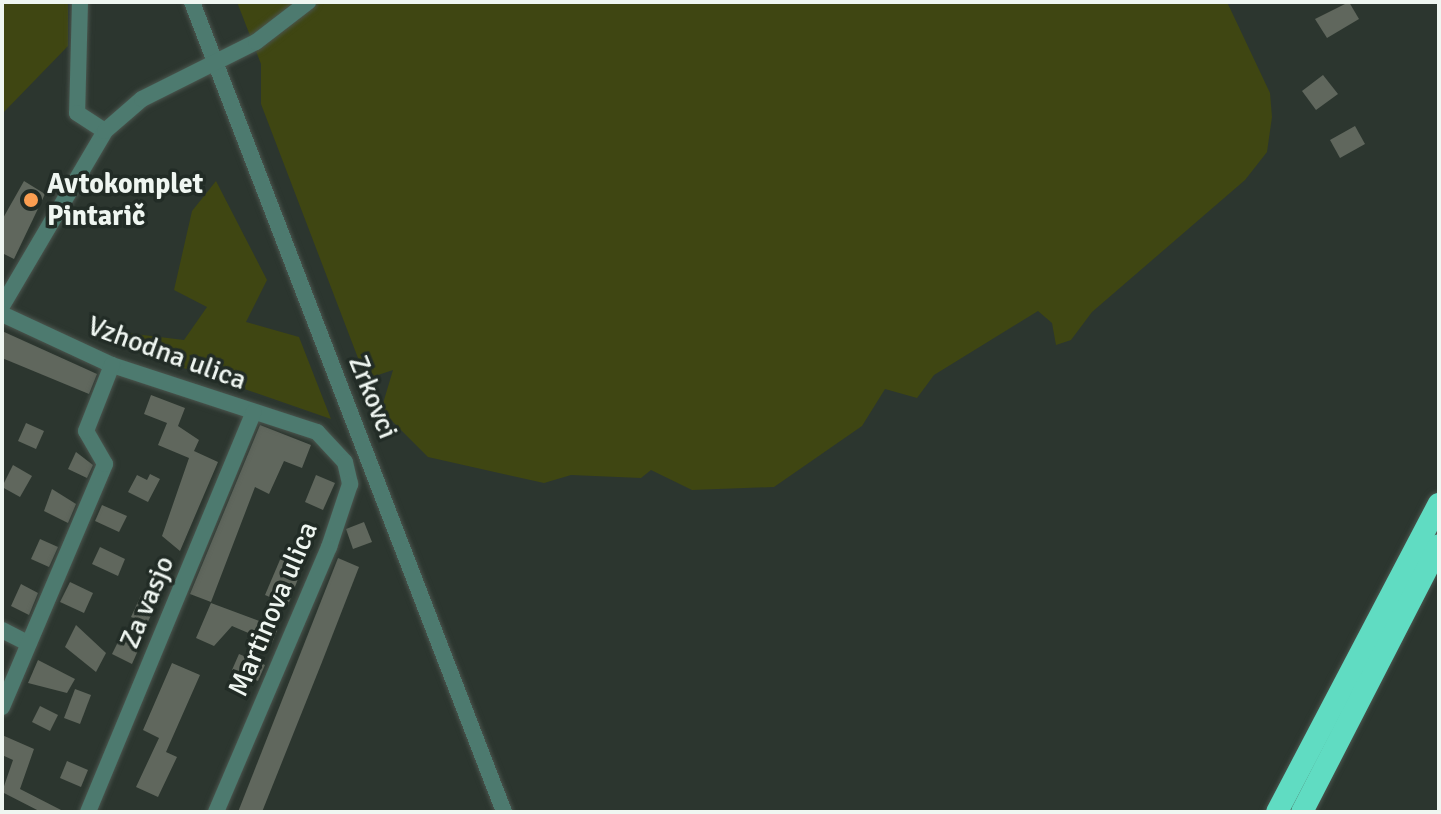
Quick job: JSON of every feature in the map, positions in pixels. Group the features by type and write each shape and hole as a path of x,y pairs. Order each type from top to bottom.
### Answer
{"highway":[{"path":"1277,812 1439,504"},
{"path":"1302,812 1439,545"},
{"path":"1261,812 1310,726 1327,719"}],"street":[{"path":"80,2 77,113 105,131"},
{"name":"Zrkovci","path":"192,2 504,812"},
{"path":"2,306 105,131 142,99 279,28 308,2"},
{"name":"Vzhodna ulica","path":"2,314 112,365 317,432"},
{"path":"2,707 105,464 86,431 112,365"},
{"name":"Za vasjo","path":"88,812 254,412"},
{"name":"Martinova ulica","path":"216,812 347,494 345,462 317,432"},
{"path":"2,630 29,644"}],"green space":[{"path":"2,2 68,2 68,46 2,114"},
{"path":"237,2 1227,2 1270,93 1272,117 1267,152 1245,180 1092,312 1071,340 1056,345 1052,323 1038,311 934,375 917,398 885,389 862,426 774,487 692,490 651,470 641,478 571,475 544,483 428,457 381,410 393,370 366,379 261,104 261,64"},
{"path":"216,181 267,280 246,322 299,337 331,419 94,337 102,330 184,340 207,307 174,290 192,211"}],"building":[{"path":"1349,2 1359,19 1327,38 1315,19"},
{"path":"1323,75 1338,94 1316,110 1302,91"},
{"path":"1355,126 1365,144 1340,158 1330,140"},
{"path":"24,181 45,194 14,259 2,253 2,220"},
{"path":"2,331 97,374 89,394 2,358"},
{"path":"151,395 185,408 178,426 199,440 194,451 218,462 180,551 162,536 189,458 158,445 167,423 144,414"},
{"path":"26,423 44,431 36,449 18,441"},
{"path":"260,425 311,445 302,468 284,461 269,494 255,487 211,602 190,594"},
{"path":"76,452 93,465 87,478 68,469"},
{"path":"13,465 32,476 20,497 2,487"},
{"path":"150,474 160,479 148,502 128,492 137,475 147,480"},
{"path":"316,475 335,483 323,510 305,502"},
{"path":"52,489 76,504 68,523 44,511"},
{"path":"102,505 127,516 119,532 95,521"},
{"path":"364,522 372,542 353,549 346,529"},
{"path":"40,539 58,547 49,567 31,559"},
{"path":"100,547 125,559 118,576 92,564"},
{"path":"285,548 306,558 288,605 265,595"},
{"path":"338,558 359,567 322,662 262,812 238,812"},
{"path":"70,582 93,593 84,613 60,602"},
{"path":"21,584 38,593 29,615 11,606"},
{"path":"142,593 158,600 147,624 131,617"},
{"path":"211,603 278,628 272,643 232,626 214,646 196,638"},
{"path":"76,625 106,653 96,672 65,647"},
{"path":"121,636 140,646 132,664 112,654"},
{"path":"239,654 265,665 258,681 232,670"},
{"path":"38,660 75,679 67,693 28,683"},
{"path":"172,663 200,675 166,752 177,757 158,797 136,787 159,738 143,730"},
{"path":"75,689 91,695 80,724 64,718"},
{"path":"40,706 58,715 50,731 32,722"},
{"path":"2,735 34,749 20,789 65,812 41,812 2,792 13,760 2,755"},
{"path":"67,761 88,770 81,787 60,778"}],"place":[{"name":"Avtokomplet Pintarič","path":"31,200"}]}
